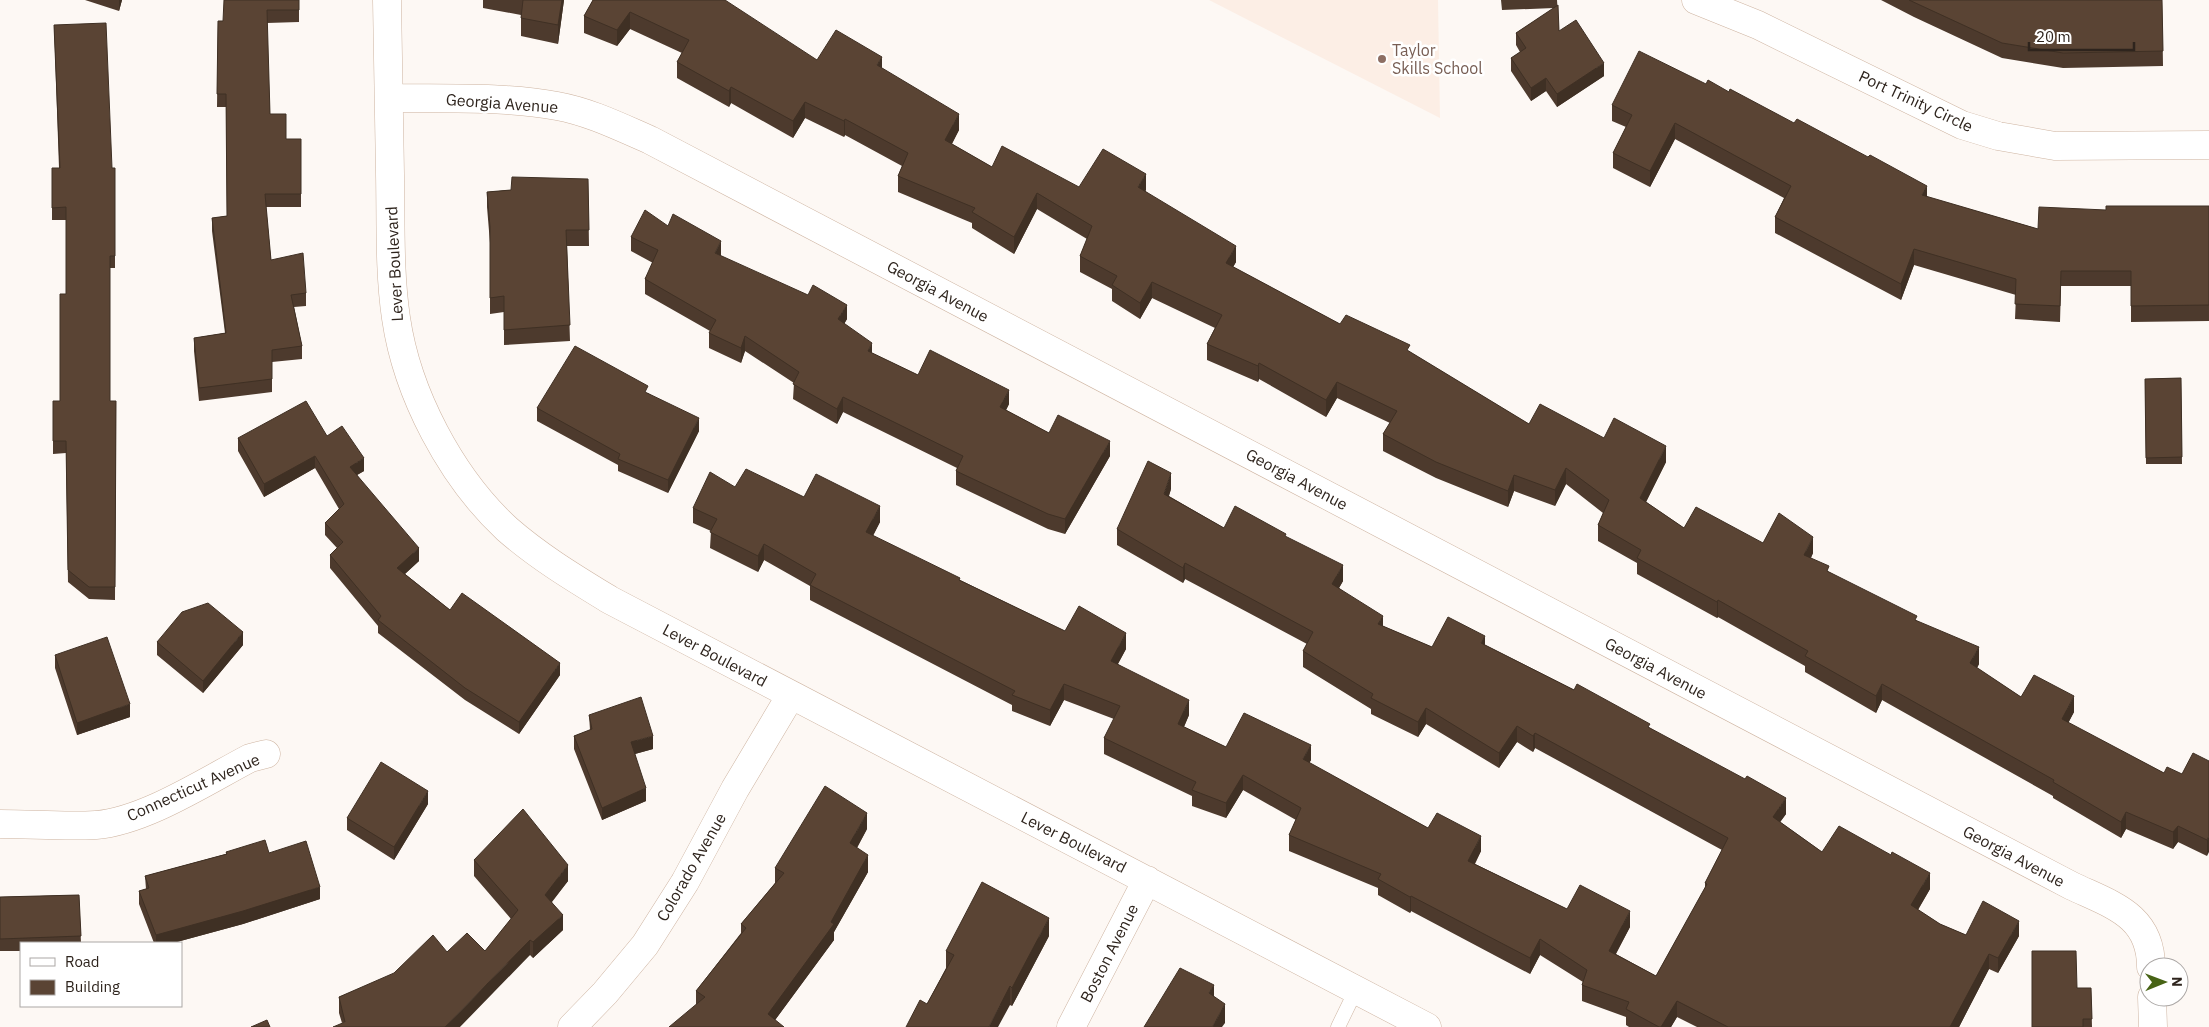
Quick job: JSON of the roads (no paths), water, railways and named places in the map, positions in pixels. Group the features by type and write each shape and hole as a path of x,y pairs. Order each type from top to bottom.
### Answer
{"street":[{"name":"Lever Boulevard","path":"387,0 392,267 396,318 405,361 420,403 465,481 506,528 550,564 610,600 1428,1027"},
{"name":"Port Trinity Circle","path":"1696,0 1758,25 1962,125 1998,136 2055,146 2209,145"},
{"name":"Georgia Avenue","path":"389,98 483,99 558,106 600,117 650,140 2072,886 2120,909 2140,925 2149,944 2151,957"},
{"name":"Colorado Avenue","path":"572,1027 605,993 645,945 685,882 735,789 792,695"},
{"name":"Connecticut Avenue","path":"0,824 96,825 116,821 156,806 250,758 266,754"},
{"name":"Boston Avenue","path":"1071,1027 1147,880"},
{"path":"2152,1007 2152,1027"}],"lane":[{"path":"1338,1027 1356,990"}],"place":[{"name":"Taylor Skills School","path":"1382,59"}]}
